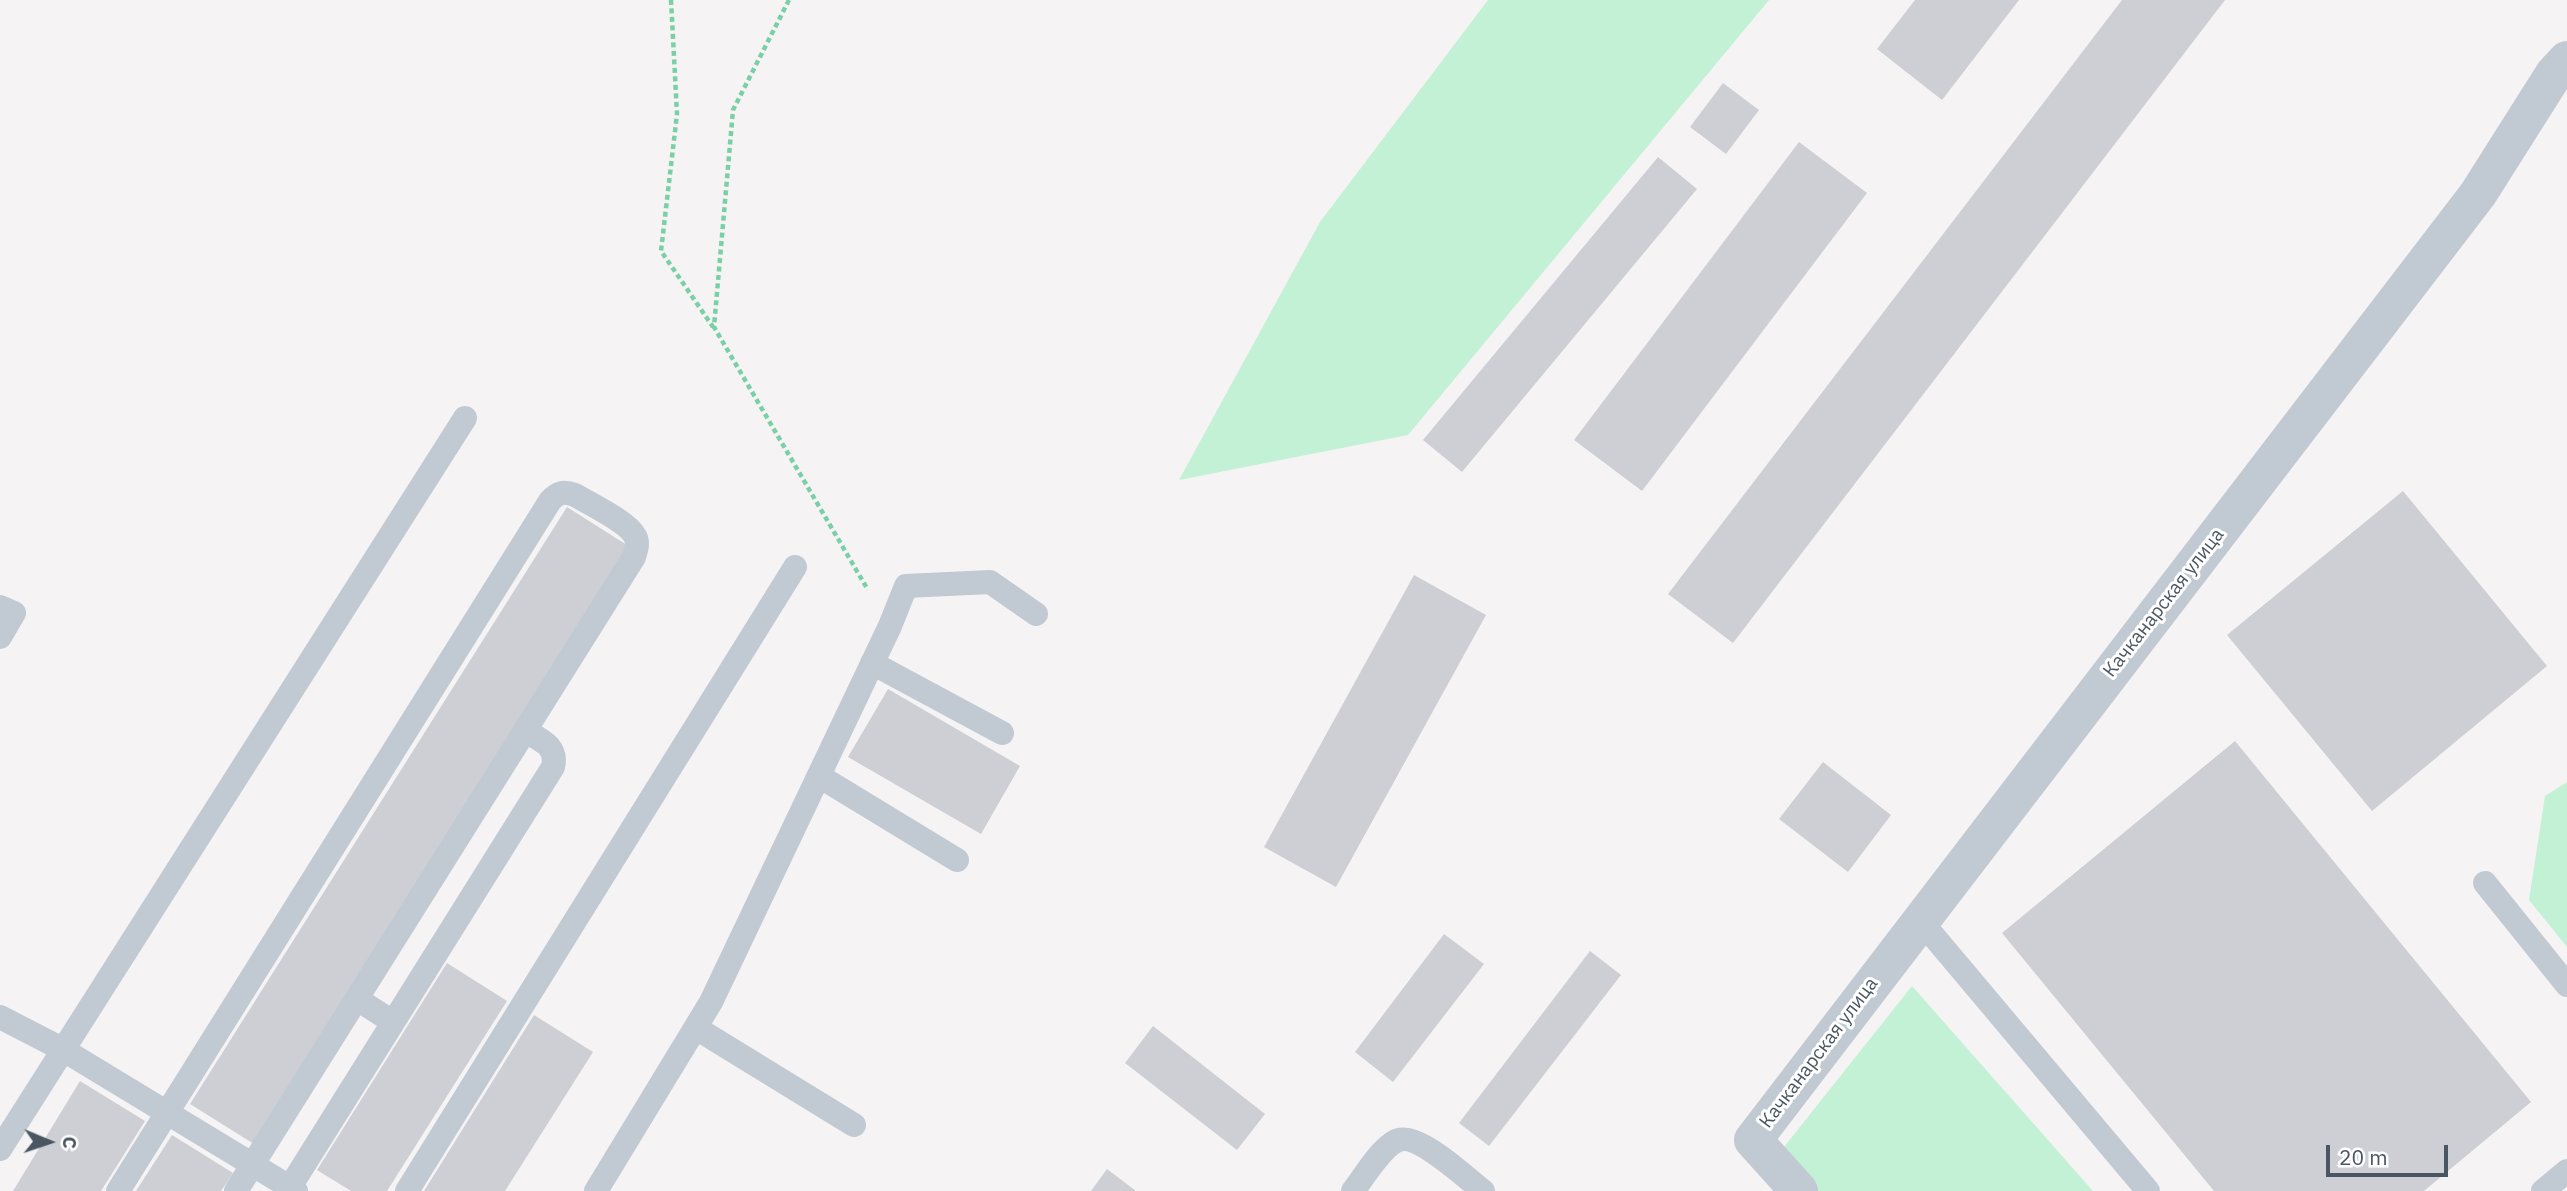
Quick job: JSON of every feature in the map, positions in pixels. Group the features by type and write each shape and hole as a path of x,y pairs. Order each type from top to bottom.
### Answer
{"street":[{"name":"Качканарская улица","path":"1799,1191 1753,1140 2478,194 2554,74 2567,60"}],"lane":[{"path":"0,1149 465,418"},
{"path":"118,1191 550,501 557,494 566,492 575,495 627,527 635,535 638,544 634,557 236,1191"},
{"path":"407,1191 795,567"},
{"path":"596,1191 712,1002 890,626 906,586 990,582 1036,614"},
{"path":"0,607 14,613 0,637"},
{"path":"872,663 1002,733"},
{"path":"0,1017 62,1049 293,1189 393,1022 553,767 555,757 549,745 525,731"},
{"path":"819,776 957,860"},
{"path":"2485,883 2567,985"},
{"path":"1920,920 2148,1191"},
{"path":"357,999 393,1022"},
{"path":"695,1028 854,1125"},
{"path":"1353,1191 1386,1148 1397,1139 1409,1139 1422,1144 1483,1191"},
{"path":"2543,1191 2567,1171"}],"path":[{"path":"671,0 677,114 661,251 714,327 890,626"},
{"path":"714,327 733,110 789,0"}],"green space":[{"path":"1488,0 1769,0 1408,435 1179,480 1320,222"},
{"path":"2567,782 2567,947 2529,900 2545,796"},
{"path":"1912,986 2093,1191 1815,1191 1780,1152"}],"building":[{"path":"1915,0 2019,0 1942,100 1877,49"},
{"path":"2122,0 2225,0 1733,643 1668,594"},
{"path":"1723,83 1759,110 1726,154 1690,127"},
{"path":"1799,142 1867,193 1642,491 1574,440"},
{"path":"1658,157 1697,189 1462,472 1423,440"},
{"path":"2403,491 2547,666 2372,811 2227,635"},
{"path":"567,507 630,547 254,1144 190,1104"},
{"path":"1414,575 1486,615 1336,887 1264,847"},
{"path":"888,689 1020,766 981,834 848,757"},
{"path":"2235,741 2531,1102 2424,1191 2214,1191 2002,933"},
{"path":"1823,762 1891,815 1848,872 1779,819"},
{"path":"1444,934 1484,964 1393,1082 1355,1052"},
{"path":"1590,951 1621,975 1489,1146 1459,1123"},
{"path":"447,963 507,1001 387,1191 351,1191 317,1170"},
{"path":"534,1015 593,1052 505,1191 424,1191"},
{"path":"1153,1026 1265,1114 1237,1150 1125,1063"},
{"path":"80,1081 145,1121 101,1191 13,1191"},
{"path":"172,1135 233,1173 221,1191 136,1191"},
{"path":"1107,1169 1136,1191 1091,1191"}]}
